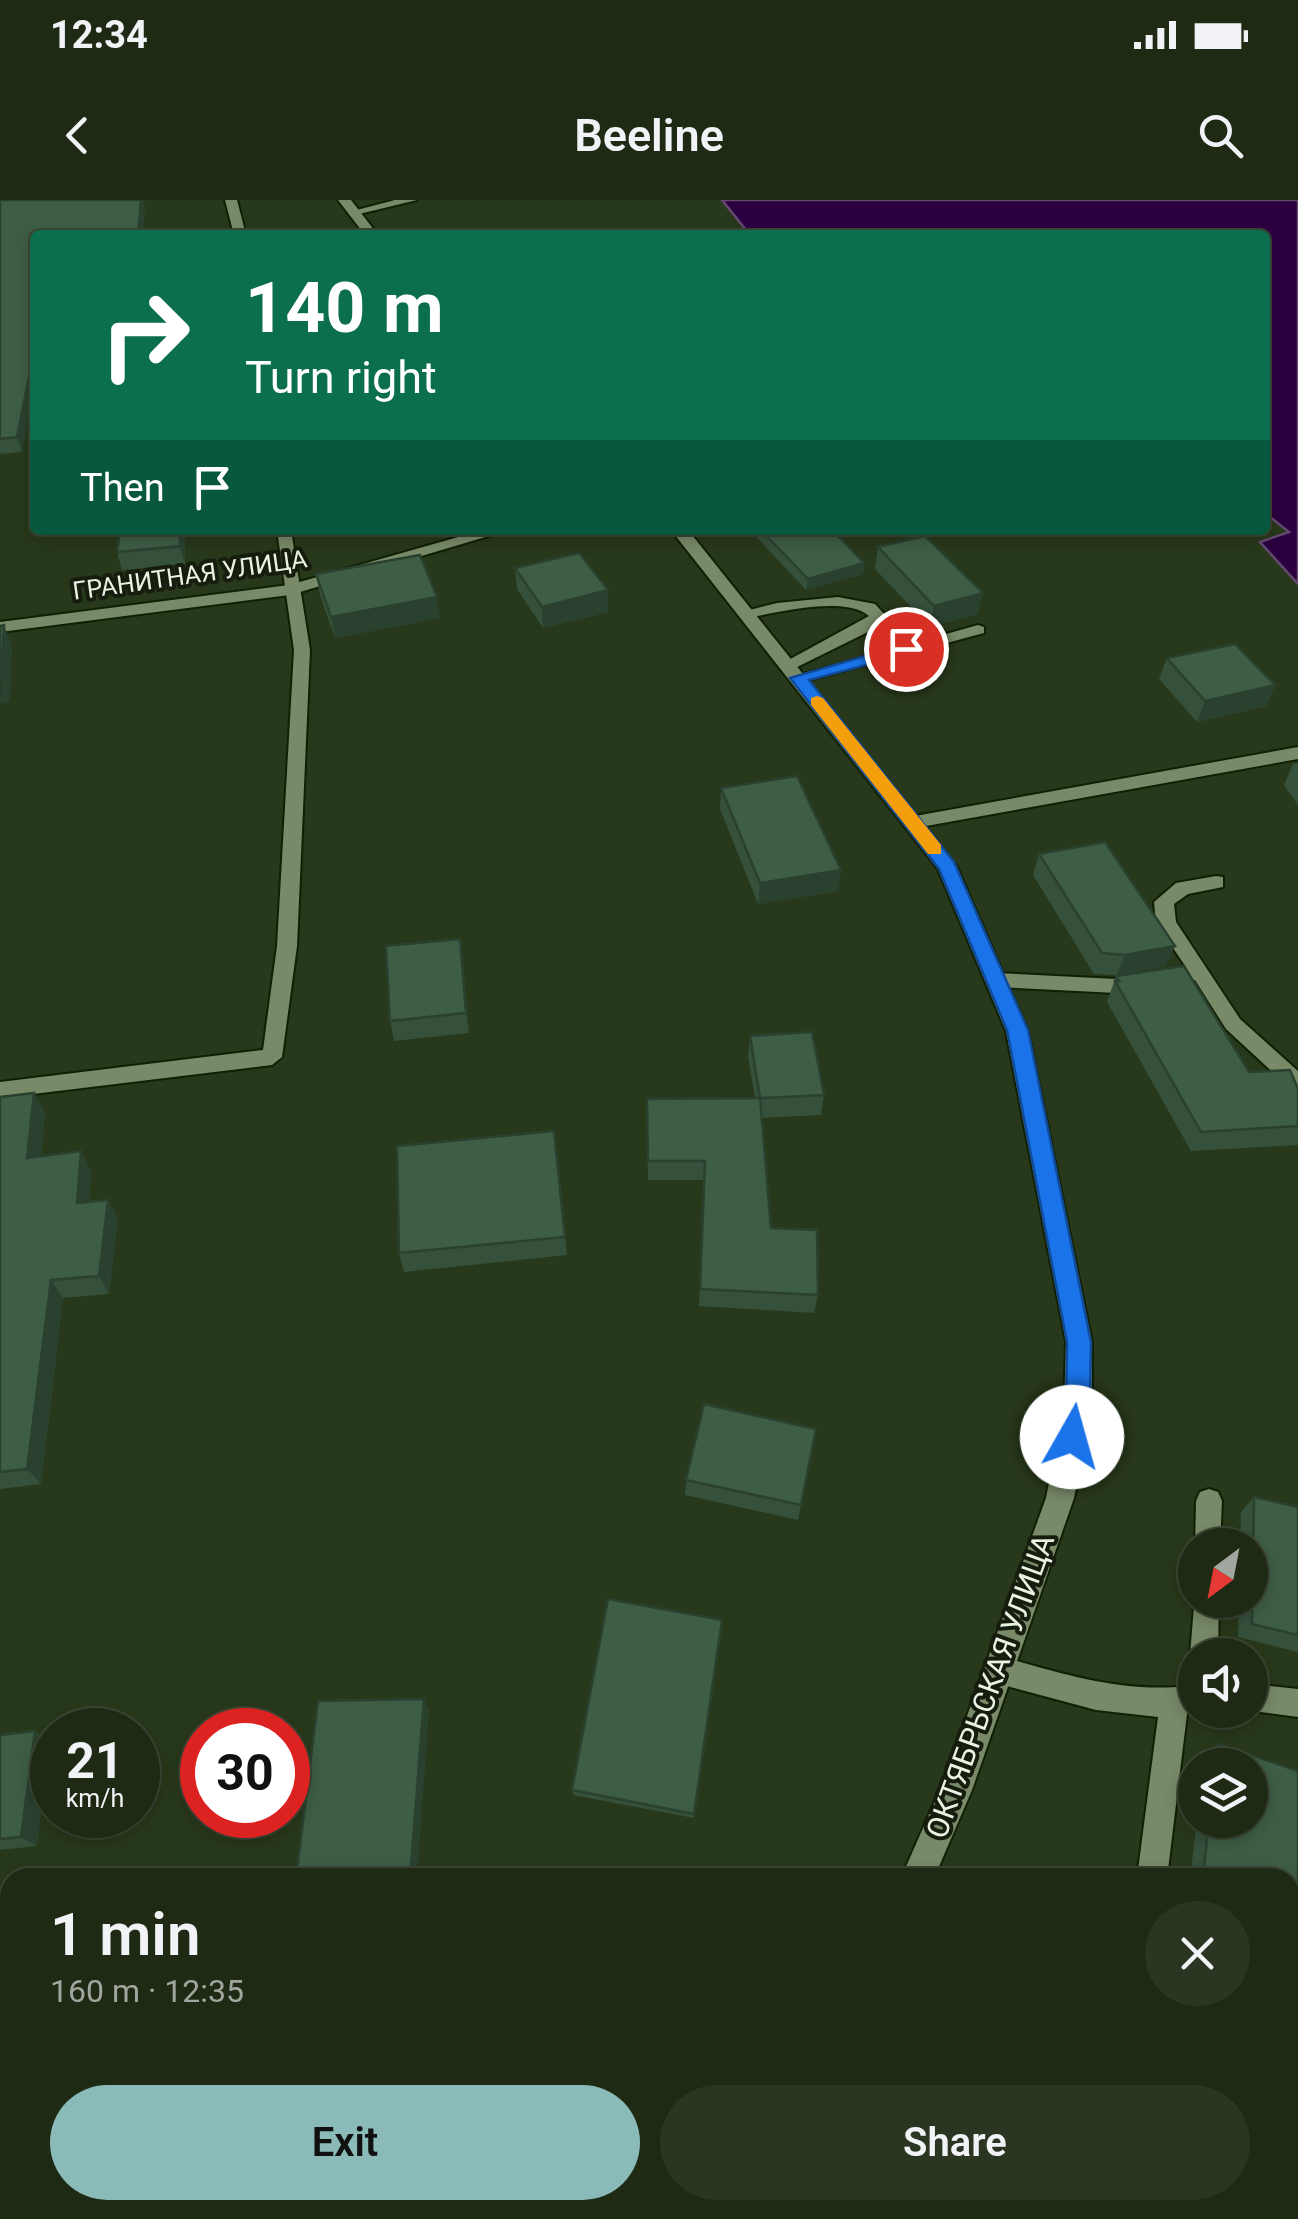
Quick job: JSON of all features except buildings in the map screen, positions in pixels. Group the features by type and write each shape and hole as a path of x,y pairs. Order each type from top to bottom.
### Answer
{"street":[{"path":"344,200 368,230"},
{"name":"ГРАНИТНАЯ УЛИЦА","path":"0,627 290,590 483,535"},
{"name":"ОКТЯБРЬСКАЯ УЛИЦА","path":"684,535 947,867 1017,1030 1079,1342 1078,1406 1060,1498 956,1790 921,1868"}],"lane":[{"path":"231,200 239,230"},
{"path":"355,212 411,200"},
{"path":"0,1090 272,1057 287,946 302,650 284,535"},
{"path":"746,613 844,601 862,602 874,608 878,616 870,625 794,672"},
{"path":"794,672 978,630"},
{"path":"915,822 1298,753"},
{"path":"1216,882 1183,888 1164,902 1166,922 1232,1024 1298,1083"},
{"path":"996,980 1116,986 1200,972"},
{"path":"1208,1528 1209,1501"},
{"path":"999,1670 1113,1701 1178,1702"},
{"path":"1268,1697 1298,1702"},
{"path":"1154,1868 1180,1728"}],"shaded area":[{"path":"722,200 1298,200 1298,584 1260,542 1289,532 1270,517 1270,230 746,230"}],"slow traffic":[{"path":"817,701 935,849"}],"route":[{"path":"906,649 798,678 947,867 1017,1030 1079,1342 1078,1406 1072,1437"}]}
